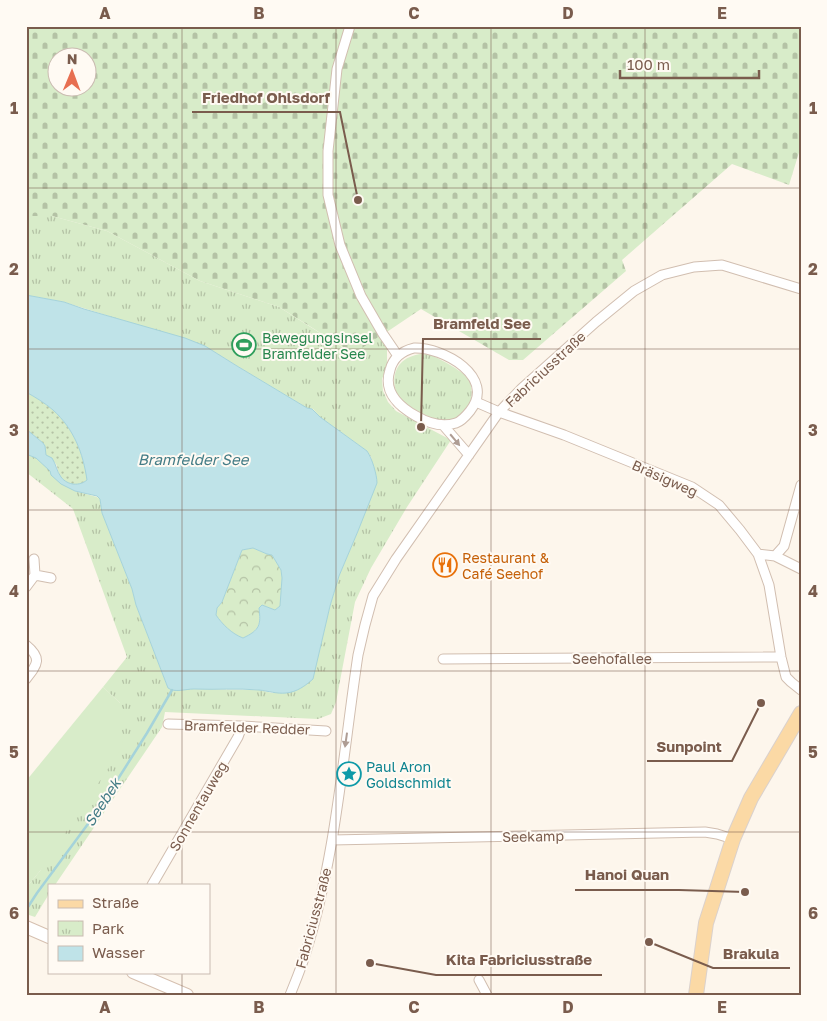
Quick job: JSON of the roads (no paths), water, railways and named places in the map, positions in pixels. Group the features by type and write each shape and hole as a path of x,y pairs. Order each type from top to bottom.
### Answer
{"main road":[{"path":"696,995 706,923 733,839 751,798 796,731 801,713"}],"street":[{"path":"350,26 337,69 328,151 328,195 340,245 360,296 398,356"},
{"name":"Fabriciusstraße","path":"290,995 309,942 322,890 332,840 353,692 365,625 373,596 391,567 499,412 522,388 596,322 634,291 662,275 694,266 722,265 801,289"},
{"path":"410,349 428,349 437,352 461,364 469,371 475,381 476,402 463,419 455,424 432,424 403,408 392,395 388,376 392,362 410,349"},
{"name":"Bräsigweg","path":"476,402 564,435 692,488 719,505 758,554 769,585 786,677 801,690"},
{"path":"443,425 469,455"},
{"path":"775,556 784,546 801,485"},
{"path":"758,554 775,556 801,569"},
{"path":"26,587 36,575 34,559"},
{"path":"36,575 51,578"},
{"path":"26,645 34,652 37,660 36,667 26,678"},
{"name":"Seehofallee","path":"443,659 781,657"},
{"name":"Bramfelder Redder","path":"168,724 326,730"},
{"name":"Sonnentauweg","path":"153,884 238,737 242,726"},
{"name":"Seekamp","path":"332,840 705,832 733,839"},
{"path":"26,928 48,937"},
{"path":"138,974 186,995"},
{"path":"479,980 487,995"}],"water":[{"name":"Bramfelder See","path":"26,295 64,302 185,338 205,346 307,408 312,409 320,417 367,451 374,467 377,483 339,576 313,679 301,688 286,693 243,689 177,691 168,688 102,513 100,499 97,496 75,491 61,484 36,458 26,454 26,429 43,443 46,455 52,458 64,480 74,484 87,480 80,451 67,425 50,407 26,392","holes":["253,548 272,555 281,570 280,606 275,610 262,605 259,608 260,619 258,626 253,632 243,638 221,622 216,615 217,608 222,602 242,550"]}],"waterway":[{"name":"Seebek","path":"26,910 99,809 172,690"}],"place":[{"name":"Friedhof Ohlsdorf","path":"358,200"},
{"name":"Bewegungsinsel Bramfelder See","path":"244,345"},
{"name":"Bramfeld See","path":"421,427"},
{"name":"Restaurant & Café Seehof","path":"445,565"},
{"name":"Sunpoint","path":"761,703"},
{"name":"Paul Aron Goldschmidt","path":"349,774"},
{"name":"Hanoi Quan","path":"745,892"},
{"name":"Brakula","path":"649,942"},
{"name":"Kita Fabriciusstraße","path":"370,963"}]}
